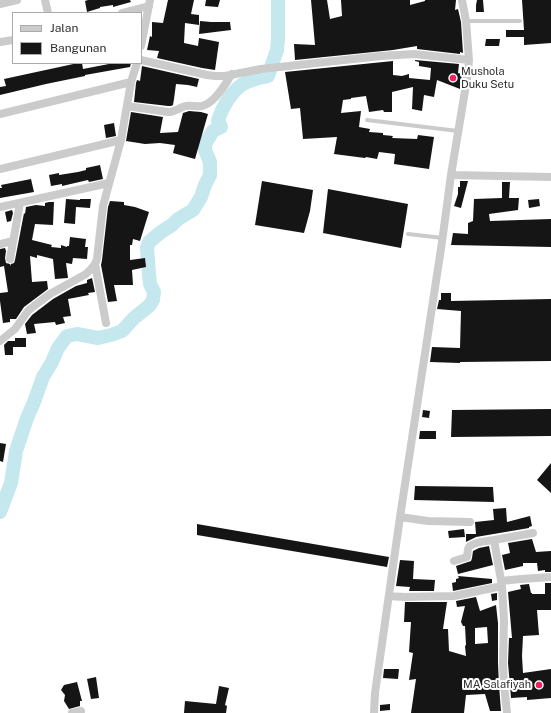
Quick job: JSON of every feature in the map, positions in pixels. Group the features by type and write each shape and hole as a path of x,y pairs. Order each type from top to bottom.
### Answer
{"street":[{"path":"0,4 17,0"},
{"path":"45,0 48,12"},
{"path":"374,713 375,693 400,517 443,238 451,175 467,79 469,60 466,21 462,0"},
{"path":"125,12 150,3"},
{"path":"142,41 150,3"},
{"path":"0,42 12,40"},
{"path":"142,60 215,76 261,69 381,56 414,54 469,60"},
{"path":"0,341 15,330 28,311 34,306 50,294 86,274 95,264 97,259 103,206 121,140 137,64"},
{"path":"127,106 172,112 186,106 205,105 212,101 232,74"},
{"path":"0,114 132,82"},
{"path":"0,169 121,140"},
{"path":"451,175 551,177"},
{"path":"0,207 109,183"},
{"path":"10,259 20,203"},
{"path":"0,244 13,241"},
{"path":"95,264 106,323"},
{"path":"400,517 428,521 470,522"},
{"path":"454,561 467,557 469,547 482,542 533,533"},
{"path":"494,540 501,584 504,620 503,663 507,713"},
{"path":"389,596 449,596 522,578 551,577"},
{"path":"72,713 81,711"}],"lane":[{"path":"466,21 520,21"},
{"path":"367,120 458,131"},
{"path":"408,234 443,238"}],"building":[{"path":"130,0 131,2 113,7 113,5 100,7 87,12 85,1"},
{"path":"168,0 194,0 191,14 199,15 199,25 185,23 184,43 198,46 199,38 219,42 215,70 157,58 159,51 147,50 150,36 152,37 152,22 163,23"},
{"path":"206,0 220,0 218,7 205,6"},
{"path":"311,0 327,0 330,19 342,16 341,0 410,0 410,5 425,0 456,0 455,10 458,9 461,22 463,53 460,52 460,54 417,49 417,46 393,50 295,60 294,44 315,45"},
{"path":"477,0 483,0 484,12 476,12"},
{"path":"522,0 551,0 551,43 524,45 524,37 506,37 506,30 524,30"},
{"path":"200,21 230,22 231,30 199,34"},
{"path":"486,39 500,39 499,46 485,46"},
{"path":"415,60 459,64 458,73 462,74 460,89 437,80 434,97 424,95 422,111 412,109 413,87 392,92 392,112 384,112 383,110 369,112 366,96 343,100 341,113 361,111 359,127 370,129 369,132 383,133 383,135 393,136 392,138 417,139 418,135 434,137 429,169 394,164 395,154 379,152 377,159 334,154 337,137 303,139 300,108 291,109 285,72 393,61 393,75 402,76 409,74 409,78 430,80 431,68 419,66 419,62"},
{"path":"73,64 82,64 83,69 109,64 131,64 130,67 85,75 0,95 0,87 6,86 4,79"},
{"path":"142,66 199,79 197,87 176,84 173,105 171,106 134,102 136,83 137,80 140,81"},
{"path":"189,111 208,114 195,159 173,153 175,145 160,143 145,144 126,141 131,112 163,117 160,133 178,132 183,113"},
{"path":"114,123 116,136 106,138 104,125"},
{"path":"100,165 103,179 89,182 88,180 62,186 62,184 51,186 49,175 78,172 86,170 86,168"},
{"path":"31,179 34,192 0,198 0,188 2,188 1,185"},
{"path":"262,181 313,190 310,211 304,233 255,225"},
{"path":"460,181 468,181 461,208 454,206 458,194 458,187 460,187"},
{"path":"502,182 510,182 509,198 519,198 518,210 489,214 490,221 551,219 551,247 451,245 453,233 468,234 468,223 473,221 474,199 502,198"},
{"path":"328,189 408,204 401,248 323,233"},
{"path":"66,199 91,199 90,208 76,207 75,224 64,223"},
{"path":"539,199 540,206 529,208 528,200"},
{"path":"110,201 124,202 124,205 149,212 140,241 133,239 132,245 130,245 130,260 145,258 146,267 132,270 133,285 114,285 117,301 108,302 101,265"},
{"path":"54,202 53,225 35,224 32,240 52,245 51,247 61,248 61,245 67,247 69,246 70,237 86,239 85,247 88,247 87,259 73,258 72,264 66,263 68,278 55,279 53,259 37,255 37,258 30,256 32,282 47,281 48,289 24,307 16,319 10,319 10,322 3,323 0,293 8,292 4,266 0,267 0,249 5,248 6,263 10,264 10,266 14,263 26,207 36,205 45,206 45,203"},
{"path":"12,210 13,213 11,221 7,222 5,212"},
{"path":"92,278 95,292 88,293 89,295 68,299 71,316 63,317 65,323 56,325 55,322 34,324 36,333 27,334 25,324 32,315 53,299 76,286 87,283 87,280"},
{"path":"441,293 451,293 451,301 551,299 551,361 460,363 430,362 432,347 460,348 461,311 437,309 439,300 441,300"},
{"path":"15,338 26,338 26,347 13,347 13,355 5,355 4,345 8,341 15,341"},
{"path":"551,409 551,436 451,437 452,410"},
{"path":"423,410 430,411 429,418 422,417"},
{"path":"420,431 436,431 436,439 419,439"},
{"path":"0,443 6,444 3,462 0,461"},
{"path":"551,463 551,493 537,480"},
{"path":"415,486 493,487 494,502 414,500"},
{"path":"506,508 507,522 530,516 532,526 529,528 476,537 466,542 466,534 476,534 475,522 494,520 493,509"},
{"path":"197,524 389,557 387,567 197,535"},
{"path":"464,529 465,537 449,538 448,531"},
{"path":"532,539 536,552 551,551 551,572 545,572 545,570 538,571 537,563 523,563 523,566 505,570 502,555 510,553 508,543"},
{"path":"489,546 493,565 458,574 456,566 471,561 473,551"},
{"path":"400,560 414,561 413,579 435,580 434,591 409,591 410,587 396,586"},
{"path":"458,576 492,579 492,583 453,591 452,583 456,582 456,579 459,578"},
{"path":"545,583 551,583 551,610 537,610 539,635 523,636 522,656 523,673 551,669 551,698 527,700 527,697 511,698 508,663 509,638 512,638 508,592 521,589 520,585 529,584 532,594 545,594"},
{"path":"497,593 497,600 492,601 491,594"},
{"path":"476,597 480,611 496,605 501,711 490,711 485,694 466,695 464,713 411,713 416,679 409,680 413,653 409,652 411,622 404,622 405,602 447,602 443,629 448,629 449,651 466,656 465,626 463,626 461,622 465,606 457,607 456,601","holes":["487,627 488,643 475,644 475,628"]},
{"path":"384,669 399,669 398,679 383,678"},
{"path":"96,677 99,698 91,699 87,679"},
{"path":"77,682 82,701 80,701 80,706 69,709 64,701 65,695 61,690 64,685"},
{"path":"219,686 229,688 225,705 227,706 226,713 184,713 185,701 216,704"},
{"path":"390,704 390,710 380,711 380,705"}],"waterway":[{"path":"0,512 11,483 16,451 27,418 43,377 58,348 67,336 77,334 98,338 122,331 134,318 150,305 153,300 154,292 150,284 147,248 149,242 178,219 193,210 201,197 210,175 210,162 205,150 205,144 213,131 221,127 218,121 229,98 237,89 247,82 268,76 277,50 278,0"}],"place":[{"name":"Mushola Duku Setu","path":"453,78"},
{"name":"MA Salafiyah","path":"539,685"}]}
